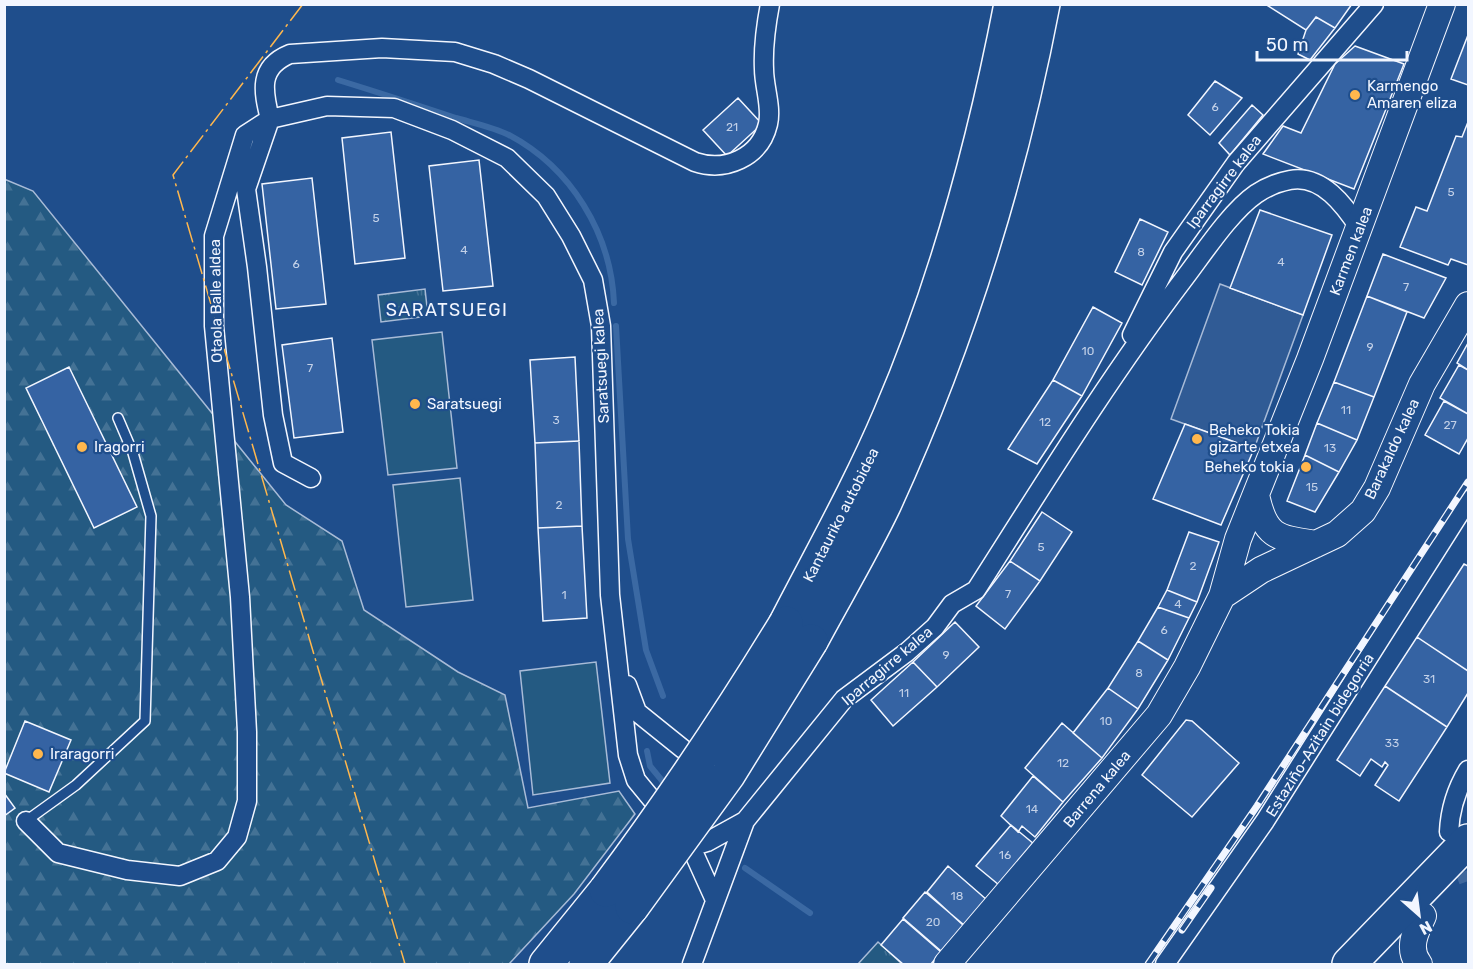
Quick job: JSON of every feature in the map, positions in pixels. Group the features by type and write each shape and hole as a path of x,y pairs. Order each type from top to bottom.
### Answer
{"highway":[{"name":"Kantauriko autobidea","path":"546,964 619,898 728,775 799,632 890,415 933,300 965,199 1011,4"},
{"name":"Kantauriko autobidea","path":"799,632 883,506 949,349 1010,155 1043,4"},
{"path":"1349,964 1459,837"},
{"path":"1375,964 1468,867"},
{"name":"Kantauriko autobidea","path":"586,964 619,898"}],"street":[{"path":"311,478 284,463 275,425 246,189 270,119 264,95 265,78 276,60 290,54 417,48 455,52 494,64 574,100 694,162 704,165 729,164 738,162 752,151 766,131 768,122 764,69 766,23 770,4"},
{"name":"Iparragirre kalea","path":"1109,383 1173,252 1236,163 1374,4"},
{"name":"Karmen kalea","path":"1222,596 1238,539 1360,229 1442,4"},
{"name":"Saratsuegi kalea","path":"270,119 327,106 394,108 452,130 507,158 546,196 552,206 594,280 601,326 609,560 628,755 636,780 691,847 715,900"},
{"name":"Otaola Balle aldea","path":"26,821 58,853 127,870 180,876 217,861 237,837 247,801 248,732 240,597 214,327 214,236 245,135 270,119"},
{"name":"Iparragirre kalea","path":"692,964 746,821 844,699 914,646 935,627 952,604 976,590 1109,383 1221,230 1256,194 1291,179 1304,180 1318,186 1342,202 1360,229"},
{"name":"Barakaldo kalea","path":"1222,596 1261,570 1337,534 1363,511 1377,488 1422,384 1468,305"},
{"path":"1256,495 1261,519 1270,530 1283,539 1316,544"},
{"name":"Estaziño-Azitain bidegorria","path":"1165,964 1265,821 1468,500"},
{"name":"Barrena kalea","path":"947,964 1159,715 1187,667 1222,596"},
{"name":"Saratsuegi kalea","path":"618,658 637,712 683,749"},
{"path":"1459,837 1449,815 1455,796 1468,770"},
{"path":"691,847 707,842 746,821"},
{"path":"1419,964 1414,958 1413,937 1423,916"}],"lane":[{"path":"26,821 76,785 145,721 151,516 133,453 118,418"}],"green space":[{"path":"4,179 33,191 286,505 342,541 364,610 458,672 505,695 528,808 619,791 635,814 574,894 509,964 5,964"},
{"name":"Saratsuegi","path":"425,289 428,316 381,322 378,295"},
{"name":"Saratsuegi","path":"442,332 457,468 388,475 372,340"},
{"path":"460,478 473,600 406,607 393,485"},
{"path":"596,662 610,783 533,795 520,671"},
{"path":"878,942 902,964 858,964"}],"shaded area":[{"path":"1220,284 1303,315 1254,449 1171,419"}],"building":[{"path":"1265,4 1352,4 1335,28 1316,17 1306,30"},
{"path":"1316,17 1335,28 1310,60 1298,54 1306,30"},
{"path":"1468,35 1468,85 1451,79"},
{"name":"Karmengo Amaren eliza","path":"1355,46 1404,64 1354,189 1263,154 1283,126 1301,133 1335,64"},
{"path":"1215,81 1242,98 1210,135 1188,115"},
{"path":"738,98 762,124 727,156 703,130"},
{"path":"1252,105 1263,115 1230,155 1219,143"},
{"path":"1468,122 1468,265 1451,259 1448,265 1400,247 1416,207 1427,211 1456,136 1462,137"},
{"path":"391,132 405,258 355,264 342,138"},
{"path":"479,160 493,286 443,291 429,166"},
{"path":"312,178 326,304 276,309 262,184"},
{"path":"1260,210 1332,235 1303,315 1230,288"},
{"path":"1140,219 1168,232 1142,285 1115,272"},
{"path":"1383,254 1446,278 1424,318 1367,296"},
{"path":"1367,296 1407,312 1374,397 1334,382"},
{"path":"1093,307 1122,323 1082,396 1053,380"},
{"path":"332,338 343,432 294,438 282,345"},
{"path":"1468,343 1468,370 1457,363"},
{"path":"575,357 579,441 535,443 530,360"},
{"path":"1459,365 1468,370 1468,414 1440,398"},
{"name":"Iragorri","path":"69,367 137,507 94,528 26,388"},
{"path":"1053,380 1082,396 1037,464 1008,449"},
{"path":"1334,382 1374,397 1357,440 1317,423"},
{"path":"1444,401 1468,414 1468,438 1459,454 1425,435"},
{"path":"1317,423 1357,440 1339,472 1305,455"},
{"path":"1185,424 1254,449 1221,525 1153,499"},
{"path":"579,441 582,526 538,528 535,443"},
{"path":"1305,455 1339,472 1315,512 1287,501"},
{"path":"1042,512 1072,532 1040,581 1010,561"},
{"path":"582,526 587,618 543,621 538,528"},
{"path":"1189,532 1219,542 1197,602 1167,590"},
{"path":"1010,561 1040,581 1005,629 976,606"},
{"path":"1464,564 1468,566 1468,671 1417,637"},
{"path":"1167,590 1197,602 1189,618 1158,607"},
{"path":"1158,607 1189,618 1168,660 1138,641"},
{"path":"955,622 979,647 937,687 913,662"},
{"path":"1417,637 1468,671 1468,693 1447,727 1385,686"},
{"path":"1138,641 1168,660 1138,709 1108,688"},
{"path":"913,662 937,687 893,726 871,700"},
{"path":"1385,686 1447,727 1399,801 1375,785 1388,765 1385,762 1382,767 1371,759 1360,776 1337,760"},
{"path":"1108,688 1138,709 1102,758 1073,733"},
{"path":"1186,720 1192,721 1239,763 1192,817 1142,775"},
{"name":"Iraragorri","path":"25,721 71,740 49,792 4,773"},
{"path":"1062,723 1102,758 1063,802 1025,768"},
{"path":"1033,776 1063,802 1035,837 1022,826 1018,832 1001,816"},
{"path":"4,793 15,808 4,816"},
{"path":"1011,825 1034,844 999,885 976,866"},
{"path":"948,866 987,900 964,926 927,892"},
{"path":"925,892 964,925 941,951 903,918"},
{"path":"903,919 941,952 931,964 903,964 881,945"}],"waterway":[{"name":"Saratsuegi","path":"338,80 509,135 551,165 569,184 584,205 596,228 605,252 614,303"},
{"name":"Saratsuegi","path":"616,326 628,539 646,650 663,696"},
{"name":"Saratsuegi","path":"647,751 650,766 664,783"},
{"name":"Saratsuegi","path":"745,868 810,913"}],"tunnel":[{"path":"1455,846 1468,881"}],"railway":[{"path":"1148,964 1257,806 1468,482"},
{"path":"1182,930 1211,888"}],"power":[{"path":"303,4 173,175 405,964"}],"place":[{"name":"Karmengo Amaren eliza","path":"1355,95"},
{"name":"Saratsuegi","path":"415,404"},
{"name":"Beheko Tokia gizarte etxea","path":"1197,439"},
{"name":"Iragorri","path":"82,447"},
{"name":"Beheko tokia","path":"1306,467"},
{"name":"Iraragorri","path":"38,754"}],"district":[{"name":"SARATSUEGI","path":"447,310"}]}
